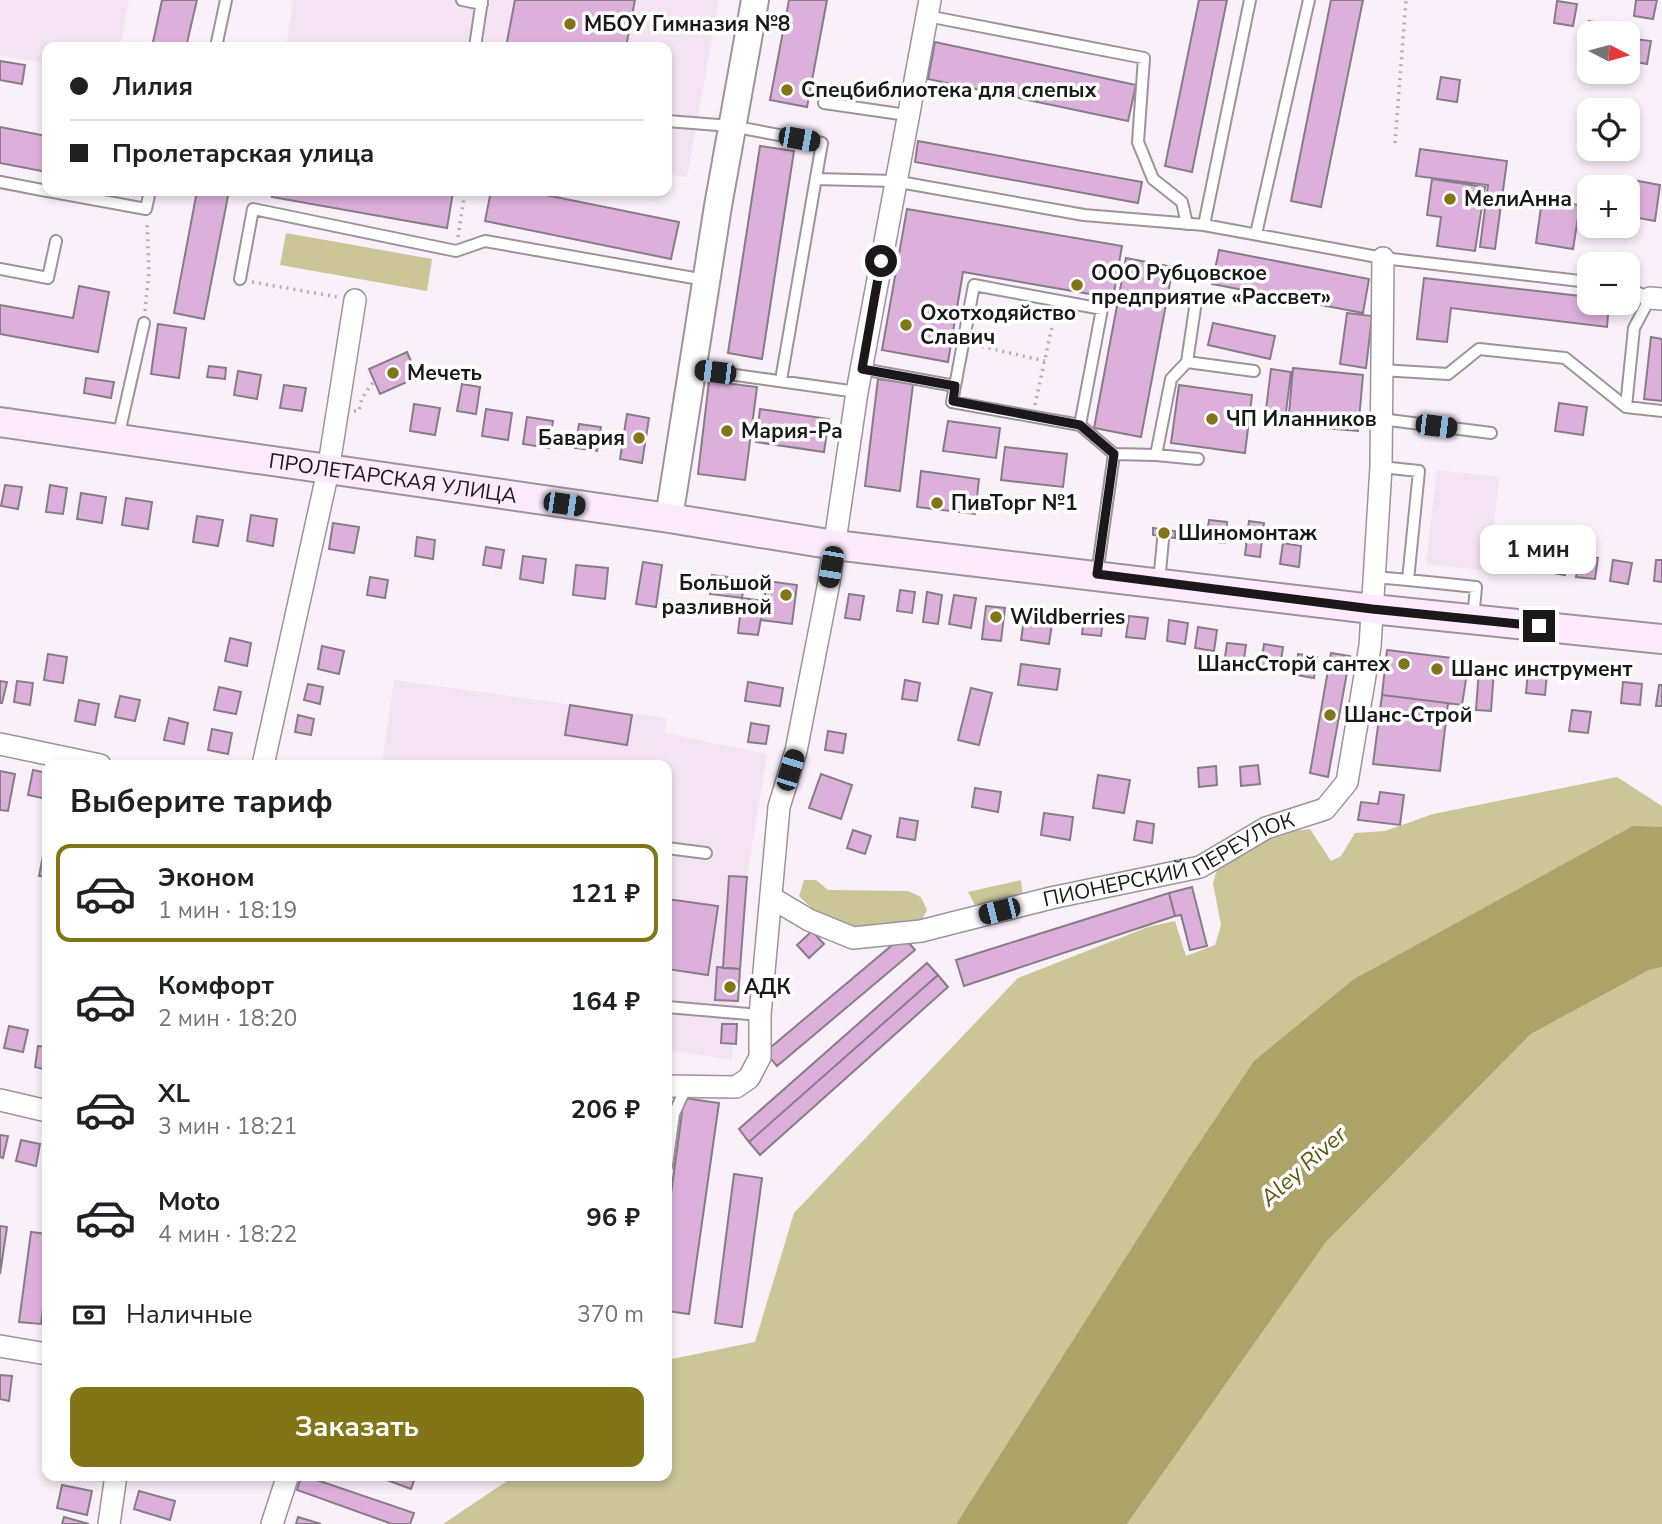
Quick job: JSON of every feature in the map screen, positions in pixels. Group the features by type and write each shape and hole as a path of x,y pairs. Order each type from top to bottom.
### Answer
{"main road":[{"name":"ПРОЛЕТАРСКАЯ УЛИЦА","path":"0,422 669,518 835,545 1097,574 1372,609 1662,639"}],"street":[{"path":"669,518 755,0"},
{"path":"677,1086 736,1087 750,1078 760,1057 760,1015 779,807 796,751 835,545 857,392 928,8"},
{"name":"ПИОНЕРСКИЙ ПЕРЕУЛОК","path":"772,898 810,920 853,938 921,931 1051,898 1200,867 1266,828 1325,809 1348,782 1370,646 1381,467 1383,258"},
{"path":"264,760 328,471 355,300"},
{"path":"0,744 76,760"},
{"path":"0,1100 42,1110"},
{"path":"0,1346 42,1353"},
{"path":"110,1524 115,1481"},
{"path":"272,1524 286,1481"}],"lane":[{"path":"216,42 226,0"},
{"path":"462,0 482,2 476,42"},
{"path":"1204,225 1250,0"},
{"path":"1256,234 1309,0"},
{"path":"928,8 1144,58 1138,142 1153,179 1182,202 1187,224"},
{"path":"824,103 907,115"},
{"path":"672,121 732,127 822,143 781,380"},
{"path":"816,179 894,181 1084,215 1204,225 1383,258 1577,281"},
{"path":"0,182 42,190"},
{"path":"75,196 146,209 149,196"},
{"path":"240,279 253,209 456,251 485,241 708,281"},
{"path":"0,270 48,278 56,241"},
{"path":"1080,425 1102,309 974,285 953,401 1080,425 1114,454 1198,459"},
{"path":"1626,407 1634,328 1656,299"},
{"path":"1156,455 1171,379 1187,362 1196,301"},
{"path":"118,440 144,323"},
{"path":"1381,370 1448,374 1479,349 1565,358 1626,407 1662,411"},
{"path":"1187,362 1254,371"},
{"path":"693,369 857,392"},
{"path":"862,369 955,386"},
{"path":"1381,419 1491,433"},
{"path":"1097,574 1114,454"},
{"path":"1381,467 1419,471 1408,580"},
{"path":"1159,582 1163,540"},
{"path":"1375,577 1476,587 1473,619"},
{"path":"672,849 706,853"},
{"path":"672,1007 760,1015"},
{"path":"672,1129 677,1086"}],"path":[{"path":"1395,142 1406,0"},
{"path":"456,251 465,196"},
{"path":"144,323 149,272 146,209"},
{"path":"240,279 355,300"},
{"path":"1032,416 1057,301"},
{"path":"963,342 1045,361"}],"shaded area":[{"path":"0,0 129,0 121,42 42,42 42,63 0,55"},
{"path":"293,0 719,0 687,177 672,175 672,42 287,42"},
{"path":"286,233 432,259 427,291 280,265"},
{"path":"1437,470 1499,477 1489,571 1426,564"},
{"name":"АДК","path":"394,680 666,718 665,733 767,754 747,877 732,1060 672,1051 672,760 383,760"},
{"path":"1617,777 1662,806 1662,827 1633,827 1354,979 1183,1167 956,1524 443,1524 507,1481 672,1481 672,1359 755,1342 794,1213 1018,978 1148,927 1175,921 1186,956 1215,945 1221,925 1213,883 1218,867 1270,834 1310,829 1331,861 1341,856 1355,833 1385,831 1433,814"},
{"path":"804,880 816,880 828,890 908,891 921,897 927,910 920,923 869,929 841,925 827,919 799,896"},
{"path":"1021,880 1023,898 975,905 968,892"},
{"path":"1662,967 1662,1524 1127,1524 1326,1242 1531,1034 1649,970"}],"water":[{"name":"Aley River","path":"1633,826 1662,827 1662,967 1649,970 1531,1034 1326,1242 1127,1524 956,1524 1183,1167 1254,1061 1354,979"}],"building":[{"path":"162,0 197,0 187,42 153,42"},
{"name":"МБОУ Гимназия №8","path":"515,0 635,0 627,42 507,42"},
{"path":"789,0 827,0 807,107 770,100"},
{"path":"1199,0 1227,0 1192,172 1165,166"},
{"path":"1331,0 1363,0 1321,207 1291,201"},
{"path":"1636,0 1657,0 1653,19 1634,16"},
{"path":"1557,1 1577,4 1573,26 1554,23"},
{"path":"1640,40 1651,41 1647,64 1640,63"},
{"path":"935,42 1136,85 1128,121 928,79"},
{"path":"0,61 25,65 22,84 0,80"},
{"path":"1441,77 1460,80 1457,102 1437,99"},
{"path":"0,127 42,135 42,171 0,163"},
{"path":"918,141 1142,182 1138,203 915,162"},
{"path":"760,146 794,151 762,359 728,353"},
{"path":"1420,149 1507,161 1495,249 1480,247 1488,185 1416,176"},
{"path":"1432,179 1485,187 1475,251 1437,246 1441,217 1427,215"},
{"path":"1640,181 1660,185 1655,221 1640,218"},
{"path":"196,196 228,196 204,319 174,313"},
{"path":"272,196 452,196 447,228"},
{"path":"490,196 551,196 679,222 671,259 485,221"},
{"path":"1542,200 1577,205 1573,249 1536,243"},
{"name":"ООО Рубцовское предприятие «Рассвет»","path":"907,209 1122,246 1113,298 963,272 948,362 882,350"},
{"path":"1219,250 1369,279 1363,313 1212,284"},
{"path":"1126,258 1173,267 1141,437 1094,428"},
{"path":"1424,278 1577,296 1577,315 1608,315 1607,327 1451,308 1447,342 1417,339"},
{"path":"79,286 109,292 98,352 0,334 0,305 73,318"},
{"path":"1347,313 1372,316 1366,368 1340,364"},
{"path":"1213,323 1275,336 1270,359 1208,345"},
{"path":"158,324 186,328 179,378 151,374"},
{"path":"1651,337 1662,339 1662,401 1644,399"},
{"name":"Мечеть","path":"407,352 418,377 380,394 369,369"},
{"path":"209,366 226,368 225,379 207,377"},
{"path":"1293,368 1363,375 1358,431 1288,425"},
{"path":"1271,369 1291,372 1285,420 1265,418"},
{"path":"238,371 261,375 257,399 234,395"},
{"path":"86,378 114,382 111,398 84,393"},
{"path":"878,379 913,384 900,491 865,486"},
{"name":"Мария-Ра","path":"709,381 757,387 745,480 698,474"},
{"path":"462,384 480,387 476,414 457,411"},
{"path":"284,385 306,388 302,411 280,408"},
{"name":"ЧП Иланников","path":"1179,385 1252,395 1245,453 1171,443"},
{"path":"1559,403 1587,407 1583,435 1555,431"},
{"path":"414,404 440,408 435,435 410,431"},
{"path":"486,409 512,413 508,440 482,436"},
{"path":"760,409 829,419 824,452 756,442"},
{"path":"627,414 649,418 642,463 620,459"},
{"path":"527,417 553,421 549,448 523,444"},
{"path":"948,421 1000,428 996,458 943,451"},
{"path":"579,424 601,427 597,451 575,448"},
{"path":"1005,447 1067,454 1063,487 1001,480"},
{"path":"921,471 979,479 975,514 917,507"},
{"path":"5,485 22,487 18,509 1,506"},
{"path":"50,485 67,488 63,514 46,512"},
{"path":"81,493 106,497 102,523 77,519"},
{"path":"126,498 152,502 148,529 122,525"},
{"path":"251,515 277,519 273,546 247,541"},
{"path":"197,516 223,520 218,546 193,542"},
{"path":"1209,520 1227,522 1225,543 1206,541"},
{"path":"1249,521 1264,523 1260,557 1245,555"},
{"path":"333,523 359,527 354,553 329,549"},
{"name":"Шиномонтаж","path":"1153,528 1175,531 1175,538 1153,535"},
{"path":"417,537 435,540 433,559 415,556"},
{"path":"1283,543 1301,546 1299,567 1280,564"},
{"path":"486,547 504,550 501,568 483,565"},
{"path":"1515,549 1534,552 1530,573 1512,570"},
{"path":"1550,551 1569,554 1565,575 1547,572"},
{"path":"523,556 546,559 543,583 520,579"},
{"path":"1580,556 1598,558 1595,579 1576,577"},
{"path":"1613,560 1632,563 1628,584 1610,581"},
{"path":"1656,560 1662,560 1662,582 1654,581"},
{"path":"643,562 662,565 656,607 636,604"},
{"path":"576,565 608,568 605,599 573,595"},
{"path":"712,575 745,579 742,598 710,594"},
{"path":"370,577 388,580 385,598 367,595"},
{"path":"767,581 797,585 792,624 761,620"},
{"path":"900,590 915,592 912,613 897,611"},
{"path":"927,592 942,595 938,624 923,622"},
{"path":"849,594 864,596 860,620 845,618"},
{"path":"954,595 976,598 971,628 949,624"},
{"path":"742,598 764,601 758,635 738,633"},
{"path":"986,606 1005,608 1001,641 982,639"},
{"path":"1025,613 1053,617 1049,644 1021,640"},
{"path":"1085,613 1104,615 1101,636 1082,634"},
{"path":"1129,616 1148,618 1145,639 1126,637"},
{"path":"1169,620 1188,623 1185,644 1167,641"},
{"path":"1198,627 1217,630 1214,651 1195,648"},
{"path":"230,638 251,643 247,666 225,661"},
{"path":"1227,643 1246,645 1243,666 1224,664"},
{"path":"1264,644 1283,647 1280,668 1261,665"},
{"path":"322,646 344,651 339,674 318,669"},
{"path":"1387,650 1469,660 1462,705 1382,695"},
{"name":"Шанс-Строй","path":"1331,653 1350,656 1328,777 1310,773"},
{"path":"48,654 67,657 63,683 44,680"},
{"path":"1298,654 1317,657 1314,678 1296,675"},
{"path":"1021,664 1060,669 1057,690 1018,685"},
{"path":"1479,669 1494,670 1491,711 1476,710"},
{"path":"1528,672 1547,674 1545,695 1526,693"},
{"path":"905,680 920,683 917,701 902,699"},
{"path":"0,681 7,682 2,703 0,703"},
{"path":"17,681 33,683 30,705 14,702"},
{"path":"748,682 783,688 780,706 745,701"},
{"path":"1623,682 1642,684 1640,705 1621,703"},
{"path":"308,684 323,687 320,704 304,700"},
{"path":"1659,685 1662,685 1662,706 1656,706"},
{"path":"219,687 241,692 236,714 214,710"},
{"path":"971,688 992,693 979,745 958,740"},
{"path":"1382,695 1448,703 1440,771 1373,764"},
{"path":"120,696 140,700 135,721 115,717"},
{"path":"79,700 99,704 95,725 75,721"},
{"path":"570,705 632,715 627,745 565,735"},
{"path":"1572,710 1591,712 1588,733 1569,731"},
{"path":"298,715 314,719 311,735 295,732"},
{"path":"169,718 188,723 184,744 164,740"},
{"path":"751,723 769,726 766,744 748,742"},
{"path":"212,729 232,733 228,754 208,750"},
{"path":"828,731 846,734 843,753 825,750"},
{"path":"1258,765 1260,784 1241,786 1240,767"},
{"path":"1216,766 1217,785 1199,787 1198,768"},
{"path":"33,770 42,772 42,798 28,795"},
{"path":"0,771 15,774 8,811 0,810"},
{"path":"821,774 852,785 841,819 809,808"},
{"path":"1098,775 1130,780 1124,813 1093,808"},
{"path":"975,788 1001,792 998,812 972,807"},
{"path":"1380,792 1404,795 1400,825 1358,820 1361,802 1378,804"},
{"path":"1044,813 1073,817 1070,840 1041,835"},
{"path":"900,818 918,821 915,840 897,837"},
{"path":"1137,821 1154,824 1152,843 1134,840"},
{"path":"853,830 871,836 865,854 847,848"},
{"path":"729,876 747,877 740,969 723,968"},
{"path":"1192,887 1207,946 1190,950 1181,915 1175,916 1169,893"},
{"path":"1169,893 1175,916 964,986 956,960"},
{"path":"672,900 718,906 708,975 672,970"},
{"path":"812,931 824,944 809,958 797,945"},
{"path":"903,936 915,950 777,1066 765,1052"},
{"path":"927,963 938,975 749,1142 739,1129"},
{"path":"717,967 740,969 738,1001 715,1000"},
{"path":"938,975 948,987 760,1155 749,1142"},
{"path":"722,1024 737,1024 736,1044 721,1043"},
{"path":"9,1026 28,1030 23,1052 4,1048"},
{"path":"38,1046 42,1046 42,1069 35,1067"},
{"path":"684,1098 719,1103 689,1314 672,1312 672,1186"},
{"path":"0,1135 8,1136 3,1158 0,1157"},
{"path":"21,1140 40,1144 36,1166 16,1161"},
{"path":"734,1174 762,1178 742,1327 715,1323"},
{"path":"0,1226 7,1227 0,1274"},
{"path":"31,1232 42,1233 41,1324 19,1322"},
{"path":"0,1375 12,1376 9,1401 0,1399"},
{"path":"300,1481 320,1481 414,1513 410,1524 392,1524 297,1490"},
{"path":"389,1481 414,1481 411,1489"},
{"path":"62,1485 92,1491 87,1515 57,1508"},
{"path":"139,1491 175,1501 170,1520 134,1509"},
{"path":"64,1517 89,1524 62,1524"},
{"path":"298,1517 321,1524 296,1524"}],"place":[{"name":"МБОУ Гимназия №8","path":"570,24"},
{"name":"Спецбиблиотека для слепых","path":"787,90"},
{"name":"МелиАнна","path":"1450,199"},
{"name":"ООО Рубцовское предприятие «Рассвет»","path":"1077,285"},
{"name":"Охотходяйство Славич","path":"906,325"},
{"name":"Мечеть","path":"393,373"},
{"name":"ЧП Иланников","path":"1212,419"},
{"name":"Мария-Ра","path":"727,431"},
{"name":"Бавария","path":"639,438"},
{"name":"ПивТорг №1","path":"937,503"},
{"name":"Шиномонтаж","path":"1164,533"},
{"name":"Большой разливной","path":"786,595"},
{"name":"Wildberries","path":"996,617"},
{"name":"ШансСторй сантех","path":"1404,664"},
{"name":"Шанс инструмент","path":"1437,669"},
{"name":"Шанс-Строй","path":"1330,715"},
{"name":"АДК","path":"730,987"}],"route":[{"path":"881,261 862,369 955,386 953,401 1080,425 1114,454 1097,574 1372,609 1539,626"}]}
